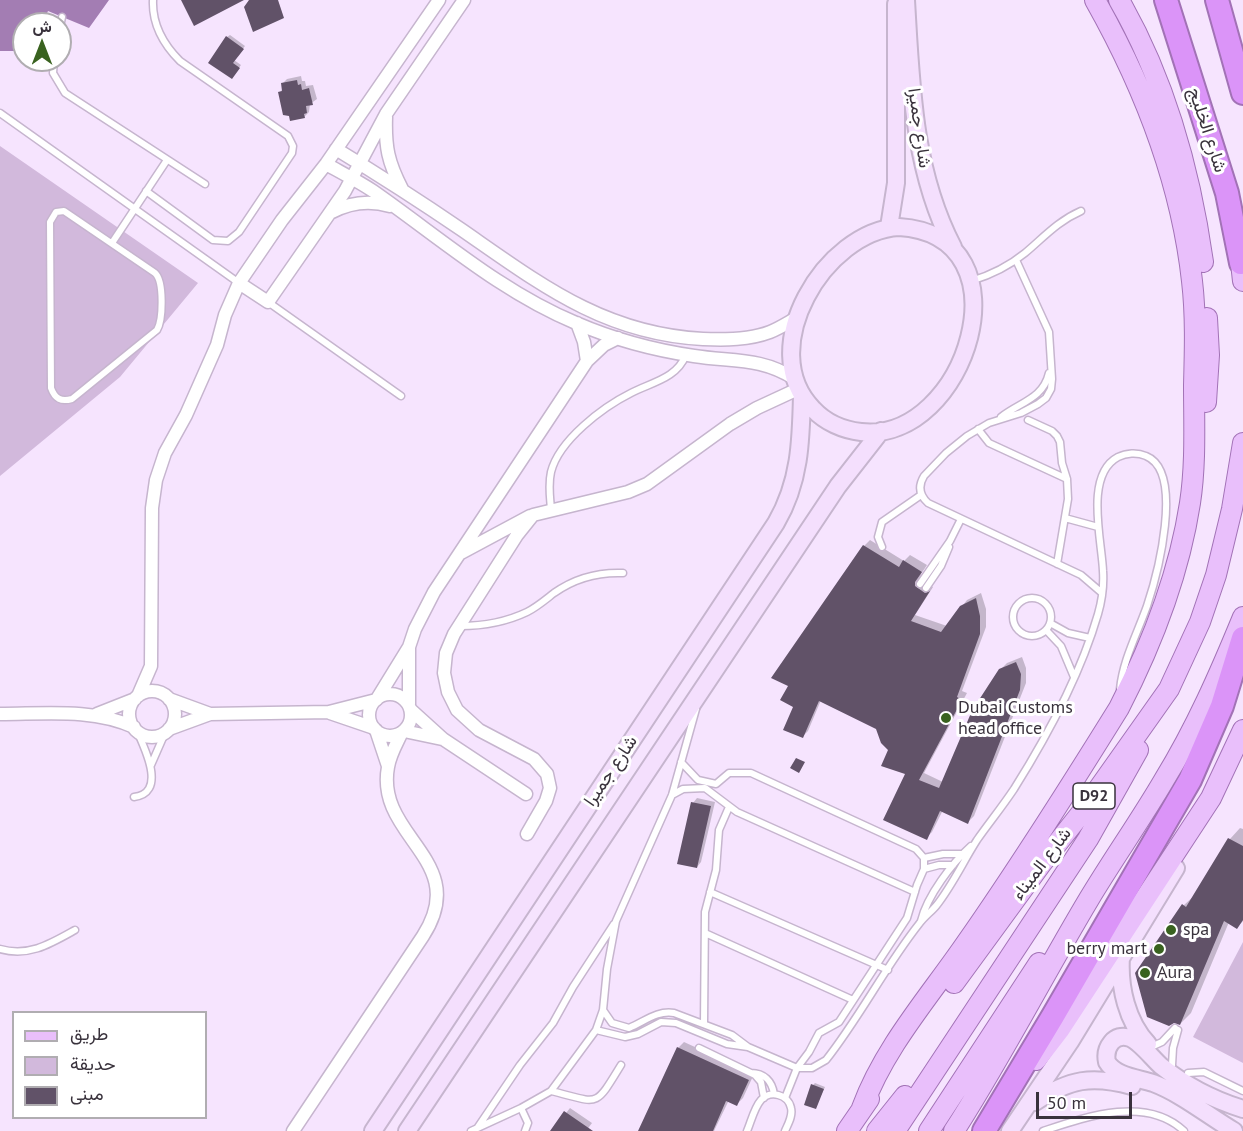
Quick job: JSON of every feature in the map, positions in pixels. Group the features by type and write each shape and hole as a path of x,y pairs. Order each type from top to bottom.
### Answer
{"highway":[{"name":"شارع الخليج","path":"1166,0 1227,193 1242,272"},
{"path":"1219,5 1243,93"},
{"path":"984,1131 1190,780 1222,706 1243,638"}],"main road":[{"path":"1095,0 1123,51 1148,107 1168,165 1183,224 1194,309 1192,479"},
{"path":"862,1108 875,1076 892,1047 999,894 1119,708 1144,654 1172,578 1186,527 1192,479 1203,429 1208,371 1207,302 1198,230 1185,168 1164,98 1140,39 1119,0"},
{"name":"شارع الميناء","path":"847,1131 1041,864 1082,812 1168,689 1200,622 1216,575 1232,509 1243,443"},
{"name":"D92","path":"954,1131 1014,1032 1089,899 1187,740 1213,688 1243,617"},
{"path":"896,1131 1088,839 1125,775 1168,689"},
{"path":"1011,1087 1059,1030 1211,798 1243,730"},
{"path":"928,1131 1037,967 1089,899"},
{"path":"877,1131 954,1040"}],"street":[{"path":"136,729 129,713 151,666 152,516 156,480 165,453 186,415 217,345 225,315 239,283 282,220 326,164 440,0"},
{"path":"239,283 268,302 352,178 386,114 464,0"},
{"name":"شارع جميرا","path":"889,227 896,183 896,0"},
{"name":"شارع جميرا","path":"906,0 920,152 937,213 955,251"},
{"path":"386,114 385,133 391,167 403,190"},
{"path":"336,149 403,190 556,294 622,324 651,332 692,338 741,339 769,332 798,317"},
{"path":"326,164 352,178 536,304 577,323 618,338 686,354 765,364 780,370 798,388 816,412 836,425 862,432 881,431 905,424 934,400 954,375 966,350 973,325 974,301 972,281 968,270 955,251 939,238 920,229 889,227 870,232 859,238 838,255 818,278 798,317 794,330 791,352 798,388"},
{"path":"328,214 355,203 370,202 397,208"},
{"path":"577,323 584,342 586,361"},
{"path":"293,1131 429,928 435,908 436,888 432,868 421,850 406,834 395,813 388,790 388,767 369,713 409,647 424,611 457,555 586,361 604,345 618,338"},
{"path":"457,555 533,515 628,492 648,484 743,415 798,388"},
{"name":"شارع جميرا","path":"373,1131 776,523 790,497 798,468 798,388"},
{"name":"شارع جميرا","path":"407,1131 848,472 881,431"},
{"path":"527,834 546,801 550,788 547,774 534,759 478,730 457,710 448,692 444,672 446,653 459,626 517,535 533,515"},
{"path":"388,767 403,732 411,722 409,647"},
{"path":"151,666 175,714 167,731"},
{"path":"95,715 152,691 210,714"},
{"path":"0,714 95,715 115,719 154,736 210,714 329,712 386,694 397,694 443,739 526,794"},
{"path":"329,712 386,735 392,736 403,732 443,739"},
{"path":"1010,1131 1070,1042 1180,861 1211,798"},
{"path":"1121,956 1122,985 1128,1012 1140,1035 1172,1065 1243,1102"},
{"path":"1234,1131 1190,1102 1163,1088 1113,1070 1107,1062 1106,1051 1111,1042 1120,1037 1130,1038 1178,1078 1213,1098 1243,1108"},
{"path":"1024,1110 1064,1085 1094,1079 1130,1085 1198,1109"}],"lane":[{"path":"146,191 213,240 228,241 239,232 292,153 293,146 288,136 172,54 156,26 153,0"},
{"path":"53,72 65,93 205,184"},
{"path":"0,113 239,283"},
{"path":"112,243 167,160"},
{"path":"64,211 112,243 160,278 160,324 154,332 72,399 65,401 58,399 53,395 51,388 50,222 53,215 64,211"},
{"path":"972,281 1016,260 1054,226 1081,211"},
{"path":"1016,260 1048,328 1052,385 1049,394 1042,402 1021,413 1000,418 956,444 928,472 920,485 921,495 928,503 1082,575 1102,593"},
{"path":"268,302 401,396"},
{"path":"552,509 549,481 554,463 564,447 585,426 613,404 669,376 680,367 686,354"},
{"path":"1028,420 1052,431 1060,442 1069,492 1058,564"},
{"path":"978,429 988,443 1067,479"},
{"path":"603,1011 612,1023 630,1028 665,1012 732,1035 748,1047 797,1068 812,1068 826,1060 920,922 940,900 1026,769 1052,724 1090,638 1102,593 1103,563 1098,527 1102,474 1110,462 1130,453 1145,455 1157,464 1164,476 1166,495 1161,549 1148,604 1123,671 1119,708"},
{"path":"882,547 878,537 882,522 921,495"},
{"path":"1065,518 1098,527"},
{"path":"923,586 962,519"},
{"path":"459,626 483,625 507,620 529,611 573,582 592,575 623,573"},
{"path":"1028,599 1039,600 1050,612 1050,623 1046,630 1036,635 1024,634 1014,621 1015,610 1018,605 1028,599"},
{"path":"1050,623 1068,633 1090,638"},
{"path":"1046,630 1060,646 1074,676"},
{"path":"474,1129 553,1023 573,987 616,921 672,795 701,691"},
{"path":"134,797 149,790 152,782 151,766 136,729"},
{"path":"151,766 167,731"},
{"path":"681,762 698,780 716,784"},
{"path":"713,793 716,784 729,772 751,773 916,849 924,858 924,869 908,918 836,1024 819,1033 797,1068 785,1098"},
{"path":"672,795 683,789 695,787 705,789 729,807 915,892"},
{"path":"704,1024 705,912 716,870 720,830 729,807"},
{"path":"920,922 930,900 954,865 976,842"},
{"path":"924,858 963,854"},
{"path":"924,869 939,865 954,865"},
{"path":"710,892 888,970"},
{"path":"474,1129 520,1108 551,1090 596,1030 603,1011 607,969 616,921"},
{"path":"0,949 16,952 32,951 75,930"},
{"path":"705,933 853,1000"},
{"path":"596,1030 626,1037 638,1034 661,1022 676,1023 727,1044 748,1047"},
{"path":"1151,1047 1162,1042 1177,1029 1172,1065"},
{"path":"699,1048 750,1073 761,1082 764,1098"},
{"path":"551,1090 588,1101 598,1099 605,1092 621,1065"},
{"path":"1188,1073 1204,1072 1243,1091"},
{"path":"750,1073 767,1078 774,1094"},
{"path":"747,1131 759,1103 774,1094 785,1098 792,1111 785,1131"},
{"path":"520,1108 528,1123 525,1131"},
{"path":"1043,1131 1085,1118 1132,1111 1157,1116 1184,1131"}],"green space":[{"path":"0,146 198,283 120,377 0,476"},
{"path":"1243,942 1243,1063 1193,1037"}],"shaded area":[{"path":"0,0 109,0 89,28 72,21 72,12 12,12 12,51 0,51"}],"building":[{"path":"181,0 244,0 194,26"},
{"path":"249,0 278,0 284,18 253,32 244,7"},
{"path":"226,36 244,49 233,63 240,68 232,79 208,63"},
{"path":"297,80 302,90 309,88 313,105 306,106 305,118 290,121 289,116 283,115 278,92 282,91 281,83"},
{"path":"863,545 899,567 903,560 922,572 915,586 925,593 930,591 911,621 941,632 960,606 976,598 980,616 980,634 957,697 962,700 919,780 939,788 974,706 999,669 1016,662 1021,674 1020,690 968,824 940,811 927,840 883,820 905,774 881,766 888,750 881,743 876,729 819,701 803,738 783,730 793,707 780,700 788,686 771,678"},
{"path":"796,758 805,762 799,773 790,768"},
{"path":"691,802 711,806 697,868 677,864"},
{"path":"1228,838 1243,846 1243,920 1237,929 1224,921 1180,1025 1174,1023 1169,1026 1147,1017 1135,973 1182,904 1186,907"},
{"path":"677,1047 749,1080 737,1106 726,1101 713,1131 638,1131"},
{"path":"811,1084 824,1089 816,1109 804,1105"},
{"path":"564,1111 593,1131 550,1131"}],"place":[{"name":"Dubai Customs head office","path":"946,718"},
{"name":"spa","path":"1171,930"},
{"name":"berry mart","path":"1159,949"},
{"name":"Aura","path":"1145,973"}]}
